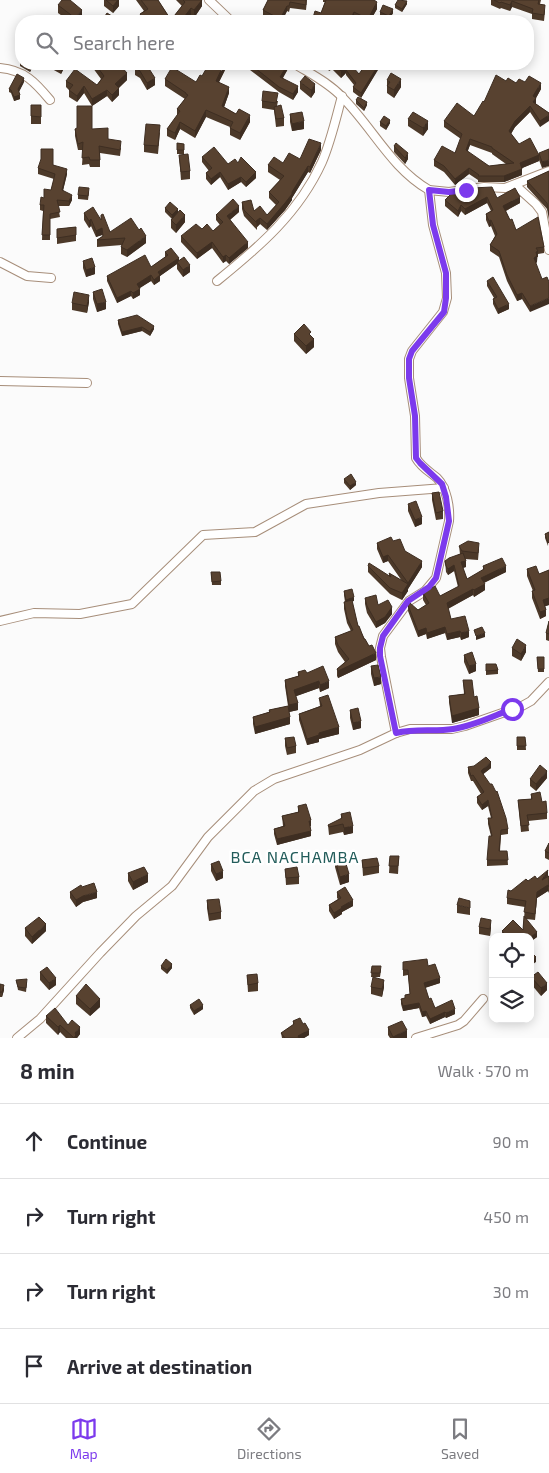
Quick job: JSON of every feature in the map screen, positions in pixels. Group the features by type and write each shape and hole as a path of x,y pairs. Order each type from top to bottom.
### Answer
{"street":[{"path":"209,0 225,15"},
{"path":"0,68 16,71 30,78 50,100"},
{"path":"305,70 342,96 394,163 416,182 429,190 449,192 484,187 500,189 549,171"},
{"path":"217,281 251,254 277,229 300,198 321,163 342,96"},
{"path":"515,185 539,206 542,212 549,250"},
{"path":"396,733 380,656 381,642 383,636 408,601 429,587 436,578 450,514 444,488 439,480 416,458 415,416 408,364 412,351 444,312 446,298 446,273 433,225 429,190"},
{"path":"0,262 27,276 51,278"},
{"path":"0,381 87,383"},
{"path":"0,621 34,613 80,614 132,604 204,535 255,532 306,504 379,493 444,488"},
{"path":"17,1038 40,1019 122,930 172,886 208,837 254,791 279,777 360,750 396,733 410,730 452,730 522,706 531,701 549,682"},
{"path":"416,1038 458,1025 483,999"}],"building":[{"path":"62,0 70,0 82,10 78,15 71,15 58,5"},
{"path":"106,0 118,0 113,6"},
{"path":"141,0 158,0 168,15 141,15 148,9"},
{"path":"183,0 202,0 194,10 191,8 186,15 175,15 185,2"},
{"path":"268,0 306,0 306,5 290,2 282,15 272,15 263,10"},
{"path":"326,0 374,0 377,2 370,15 360,15 354,12 353,15 314,15 315,11 321,13"},
{"path":"398,0 407,1 402,9 395,5"},
{"path":"494,0 539,0 538,4 545,5 544,15 532,13 533,9 512,1 510,5"},
{"path":"383,5 393,9 390,15 380,12"},
{"path":"74,70 97,85 104,76 100,70 124,70 127,73 115,84 119,88 112,95 107,90 92,99 84,86 77,96 69,90 73,85 66,81"},
{"path":"138,70 150,70 155,78 147,83"},
{"path":"170,70 177,70 196,82 200,75 202,76 206,70 221,70 216,81 229,87 222,106 236,114 239,109 250,115 240,133 230,128 233,122 206,110 195,131 180,122 175,133 167,129 180,111 177,109 188,95 165,79"},
{"path":"258,70 284,70 280,77 298,86 293,94 279,87"},
{"path":"346,70 356,70 359,74 362,70 375,70 361,93 353,87 356,83"},
{"path":"391,73 401,79 394,90 387,86 390,82 387,80"},
{"path":"17,74 24,78 18,89 20,95 14,97 9,89"},
{"path":"496,75 506,81 508,78 516,83 519,79 525,82 529,76 541,83 533,96 536,98 533,102 549,113 549,115 540,121 530,106 515,121 509,131 519,144 530,138 539,155 520,163 522,169 504,176 478,176 469,168 455,179 444,166 434,160 442,146 455,153 462,134 444,121 457,103 474,116 484,102","holes":["470,139 492,148 514,163 489,166 466,150"]},
{"path":"305,76 315,84 311,90 300,82"},
{"path":"263,91 278,93 276,103 262,101"},
{"path":"358,97 367,102 364,108 356,100"},
{"path":"31,105 41,105 41,117 31,116"},
{"path":"281,105 284,118 276,119 274,107"},
{"path":"77,106 92,106 92,129 108,128 108,139 121,141 120,150 99,146 100,160 90,160 89,157 82,158 83,142 78,144 75,129 77,128"},
{"path":"302,112 304,121 292,124 290,114"},
{"path":"413,112 428,121 423,128 408,119"},
{"path":"384,116 390,120 386,126 380,122"},
{"path":"146,124 160,125 158,146 144,145"},
{"path":"309,139 321,143 310,167 308,166 292,194 267,224 260,218 256,221 257,223 244,210 242,202 251,200 254,211 260,206 267,215 279,202 269,192 284,176 268,165 274,157 283,163 289,153 300,159"},
{"path":"177,143 184,144 184,150 177,150"},
{"path":"396,143 408,153 405,158 394,146"},
{"path":"214,147 228,164 235,159 238,163 241,157 256,172 246,182 241,177 228,184 220,172 211,179 206,173 212,168 202,157"},
{"path":"41,149 53,149 53,165 67,169 62,190 72,195 69,201 57,200 60,212 50,214 50,235 42,235 44,205 40,205 41,197 44,198 44,189 51,190 55,174 38,168 41,159"},
{"path":"549,149 549,160 542,162 539,153"},
{"path":"188,154 190,171 181,172 179,155"},
{"path":"549,171 549,214 547,203 527,181"},
{"path":"79,187 89,188 88,196 78,195"},
{"path":"492,187 497,198 515,188 520,197 503,206 510,220 512,219 516,230 538,217 544,247 536,248 538,251 536,252 537,256 534,258 542,279 547,277 549,282 549,298 530,306 522,293 517,295 507,275 499,251 490,245 497,234 486,214 493,210 487,197 465,209 461,205 458,211 445,200 454,191 462,196 472,191 472,188"},
{"path":"233,199 239,206 227,216 248,242 229,258 226,255 223,257 212,242 197,253 181,236 196,224 202,229 207,224 213,231 223,222 216,215"},
{"path":"170,202 178,209 172,215 165,208"},
{"path":"93,207 101,220 101,215 103,214 110,232 131,218 139,230 141,228 146,236 127,250 121,247 125,238 97,240 103,236 102,228 96,231 91,219 89,221 84,213"},
{"path":"180,210 185,215 176,225 171,220"},
{"path":"76,227 76,235 57,238 57,229"},
{"path":"171,248 179,258 158,272 160,275 154,280 151,275 137,284 140,289 117,298 107,276 145,255 151,267 168,255 165,252"},
{"path":"184,257 190,265 183,270 177,262"},
{"path":"92,258 95,267 86,270 83,261"},
{"path":"493,277 509,304 498,309 493,299 497,297 487,281"},
{"path":"102,289 106,302 97,304 93,292"},
{"path":"74,292 89,295 87,306 72,303"},
{"path":"137,315 154,326 150,332 142,327 122,332 118,320"},
{"path":"304,324 314,339 306,346 294,334"},
{"path":"351,474 356,482 350,486 344,479"},
{"path":"439,492 443,511 436,513 432,493"},
{"path":"416,501 422,517 415,520 408,504"},
{"path":"549,532 549,542 548,543 545,534"},
{"path":"391,537 393,541 400,539 405,551 422,561 408,583 388,555 383,557 377,543"},
{"path":"468,541 479,543 478,553 462,551 459,546"},
{"path":"463,553 466,561 461,562 467,579 484,569 483,566 502,558 506,566 481,578 485,584 447,603 451,619 465,616 469,631 447,634 445,627 427,633 426,628 418,631 408,605 410,603 418,610 429,603 423,593 435,586 440,596 459,586 454,565 448,569 445,561"},
{"path":"369,563 391,577 389,573 408,584 402,593 390,588 368,566"},
{"path":"536,566 539,574 549,570 549,598 543,600 546,610 540,612 532,591 535,590 527,569"},
{"path":"211,572 220,572 221,581 212,582"},
{"path":"352,589 354,597 346,600 344,591"},
{"path":"376,595 378,605 388,600 392,607 385,617 376,622 367,606 365,598"},
{"path":"352,600 358,626 364,639 369,646 372,645 376,653 338,671 337,669 349,659 338,645 335,637 353,630 347,617 344,602"},
{"path":"549,621 549,634 546,633"},
{"path":"482,627 485,633 476,636 474,630"},
{"path":"517,639 526,645 521,654 512,648"},
{"path":"472,652 476,664 469,666 464,655"},
{"path":"537,657 544,657 544,669 538,669"},
{"path":"486,664 496,664 498,670 486,671"},
{"path":"378,665 381,677 374,678 371,666"},
{"path":"323,666 329,681 320,685 319,681 294,690 298,703 289,705 285,680 299,676 298,672 305,670 307,673"},
{"path":"463,680 472,680 474,697 477,696 479,708 452,716 449,696 465,694"},
{"path":"328,695 339,727 307,739 299,714 322,706 319,698"},
{"path":"288,706 290,717 255,727 253,717 270,712 269,710"},
{"path":"358,708 361,721 353,723 350,710"},
{"path":"294,737 296,746 287,748 285,738"},
{"path":"517,737 525,737 526,746 517,746"},
{"path":"486,757 491,762 481,771 497,791 506,818 508,829 501,830 499,851 507,851 508,860 487,860 489,836 492,836 488,818 492,818 488,800 482,805 477,797 484,792 473,775 471,776 468,767 474,766"},
{"path":"540,765 547,771 536,784 530,779"},
{"path":"540,792 542,802 546,801 547,813 527,815 529,825 521,826 518,800 532,799 531,794"},
{"path":"306,804 311,820 309,821 311,831 277,839 274,829 285,826 282,816 299,812 298,806"},
{"path":"350,812 353,826 344,828 343,824 329,827 328,825 342,818 341,814"},
{"path":"549,843 549,853 545,851"},
{"path":"390,856 399,856 398,866 389,866"},
{"path":"344,857 349,874 340,877 335,860"},
{"path":"377,858 379,866 363,868 362,860"},
{"path":"219,861 223,871 216,874 211,864"},
{"path":"144,867 148,874 133,882 128,873"},
{"path":"297,867 299,877 286,878 285,869"},
{"path":"548,870 542,880 549,876 549,887 548,885 537,892 535,914 524,912 526,901 507,898 508,890 511,891 526,879 528,881 535,876 537,879"},
{"path":"94,883 97,892 76,900 70,892 81,885 82,887"},
{"path":"345,887 353,900 334,913 329,905 341,898 337,892"},
{"path":"459,898 470,901 470,908 457,905"},
{"path":"219,899 221,912 209,914 207,900"},
{"path":"524,916 537,932 534,935 534,933 504,933 502,931 513,920 523,930"},
{"path":"39,917 46,924 32,937 25,928"},
{"path":"481,918 491,920 490,929 479,927"},
{"path":"166,959 172,964 167,970 161,966"},
{"path":"427,959 428,966 435,964 440,978 424,983 429,999 431,998 435,1008 452,1000 455,1009 430,1019 426,1011 422,1012 419,1003 403,1006 401,999 405,998 405,995 410,994 408,970 403,970 403,962"},
{"path":"372,966 381,966 380,973 371,973"},
{"path":"47,967 56,978 49,983 40,972"},
{"path":"538,972 547,983 541,988 534,980 534,975"},
{"path":"257,974 258,983 248,985 247,975"},
{"path":"373,977 384,980 382,989 371,987"},
{"path":"27,979 26,988 18,987 16,980"},
{"path":"0,984 4,985 2,992 0,992"},
{"path":"86,984 100,999 90,1009 76,996"},
{"path":"199,999 203,1005 194,1011 190,1005"},
{"path":"55,1008 68,1025 72,1020 80,1027 75,1033 74,1038 60,1025 58,1027 46,1016"},
{"path":"300,1018 309,1030 298,1036 299,1038 285,1038 281,1033 294,1024 293,1021"},
{"path":"402,1021 407,1030 393,1037 388,1027"}],"district":[{"name":"BCA NACHAMBA","path":"295,857"}],"route":[{"path":"466,190 437,192 429,190 433,225 446,273 446,298 444,312 412,351 408,364 415,416 416,458 442,484 450,514 448,529 440,556 438,574 434,582 425,591 408,601 383,636 380,656 396,733 410,730 452,730 512,709"}]}
